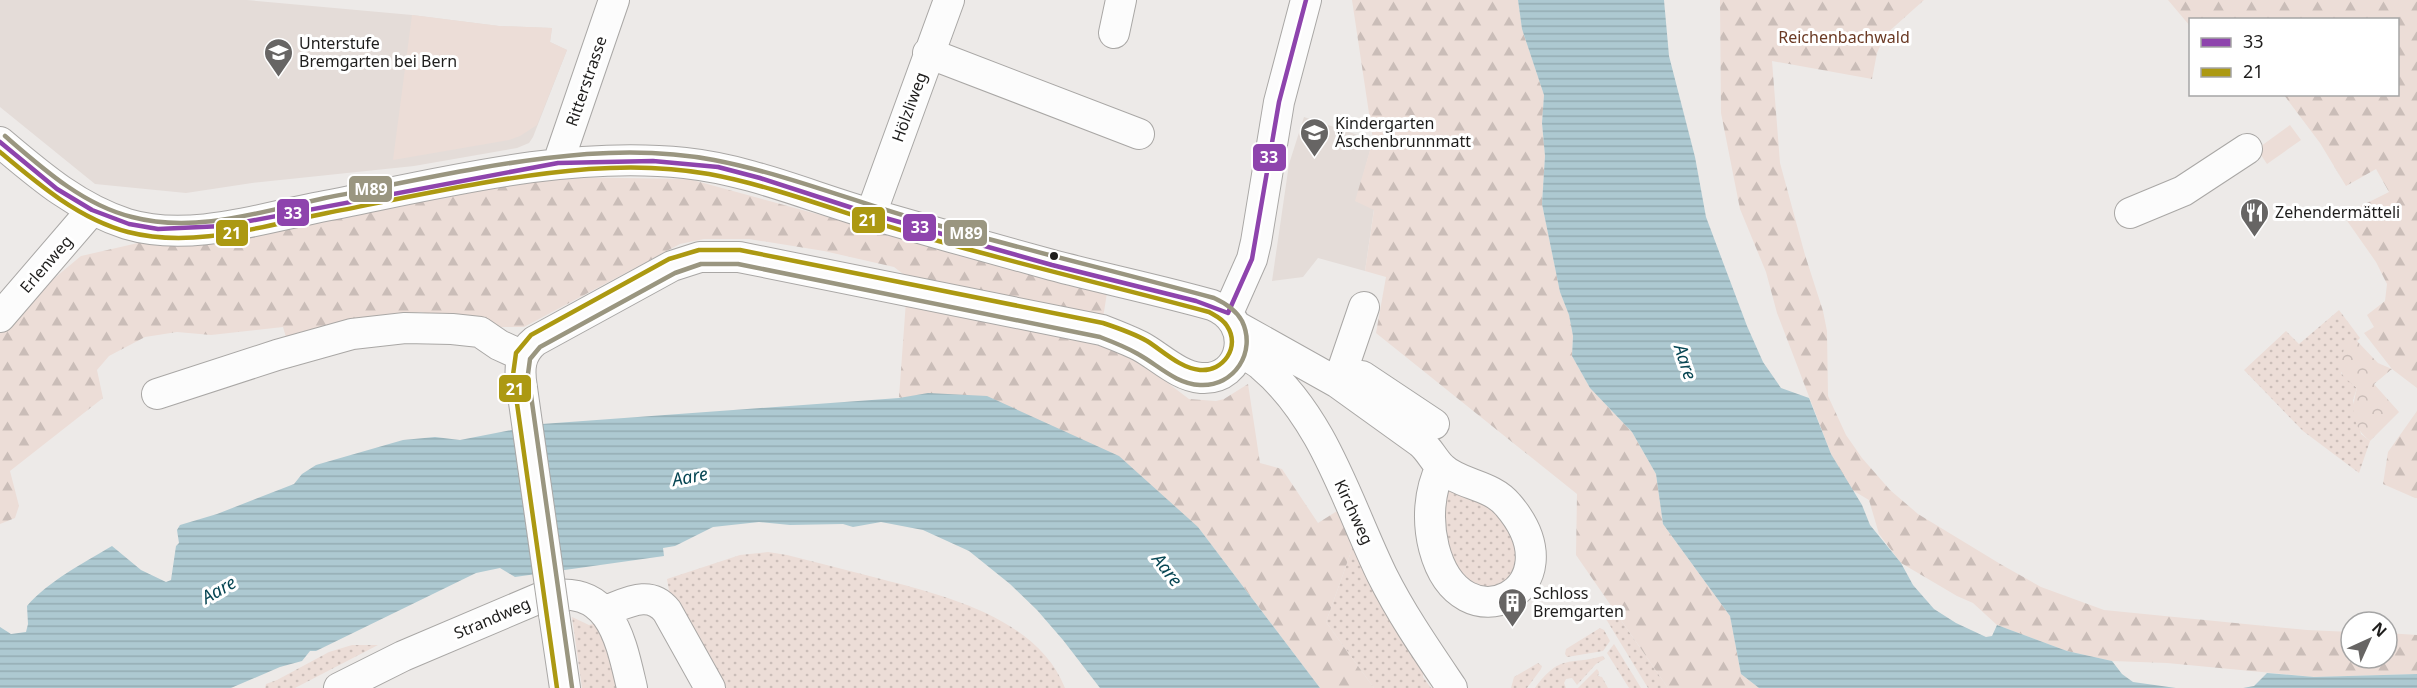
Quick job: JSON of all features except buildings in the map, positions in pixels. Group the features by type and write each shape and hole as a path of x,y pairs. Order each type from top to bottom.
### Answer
{"street":[{"name":"Ritterstrasse","path":"558,163 614,0"},
{"name":"Hölzliweg","path":"871,214 949,0"},
{"path":"1114,33 1120,0"},
{"path":"565,688 520,374 523,356 535,341 672,266 700,257 718,255 739,257 1102,330 1141,346 1192,377 1209,378 1223,373 1234,361 1235,331 1256,242 1279,102 1306,0"},
{"path":"928,53 1139,134"},
{"path":"0,142 57,189 92,210 129,224 158,229 223,226 558,163 653,161 718,167 771,181 871,214 1052,265 1196,301 1235,331 1341,374 1434,424"},
{"path":"2130,213 2183,191 2247,149"},
{"name":"Erlenweg","path":"0,318 92,210"},
{"path":"1341,374 1364,307"},
{"path":"157,394 277,355 352,334 395,329 452,328 480,332 499,345 523,356"},
{"name":"Kirchweg","path":"1235,331 1284,388 1318,434 1382,574 1404,616 1452,688"},
{"path":"1341,374 1428,448 1441,467"},
{"name":"Strandweg","path":"339,688 403,656 542,597 568,594 585,599 605,611"},
{"path":"632,688 619,636 605,611 645,598 659,602 667,611 710,688"}],"shaded area":[{"name":"Unterstufe Bremgarten bei Bern","path":"0,0 247,0 412,15 499,26 552,28 550,42 567,50 533,137 529,143 517,148 414,166 252,183 186,193 95,184 0,107"},
{"path":"1304,117 1373,140 1356,201 1374,209 1365,271 1318,258 1303,277 1272,281 1289,164"}],"green space":[{"path":"1352,0 1518,0 1522,29 1544,95 1542,123 1545,156 1542,204 1560,292 1569,315 1573,336 1572,356 1590,388 1632,432 1656,474 1663,524 1730,616 1741,674 1759,688 1668,688 1576,555 1577,494 1376,333 1386,277 1365,271 1374,210 1355,201 1373,140"},
{"name":"Reichenbachwald","path":"1720,0 1924,0 1885,35 1877,53 1872,79 1772,61 1780,163 1827,331 1828,396 1846,435 1862,458 1890,490 1918,514 2041,587 2104,610 2339,631 2339,670 2399,670 2399,634 2417,635 2417,674 2314,677 2167,663 2112,661 2067,651 1997,625 1973,603 1901,563 1879,534 1869,500 1852,490 1831,454 1777,313 1766,272 1740,209 1721,113"},
{"path":"2168,0 2417,0 2417,388 2392,369 2364,333 2374,327 2367,315 2385,301 2387,284 2376,262 2343,215 2389,192 2376,169 2346,186 2320,143 2285,96 2399,96 2399,18 2189,18 2189,25"},
{"path":"412,15 499,26 552,28 550,42 567,50 537,125 509,140 393,160"},
{"path":"2290,125 2301,140 2267,164 2257,149"},
{"path":"554,177 689,179 1107,293 1103,318 907,277 894,267 824,251 749,239 704,239 680,244 524,327 474,327 421,312 349,325 288,344 283,327 211,335 177,332 145,337 109,356 97,370 103,398 10,471 19,506 15,518 0,524 0,333 28,300 81,256 138,243 199,243"},
{"path":"906,301 1098,340 1135,358 1189,399 1216,401 1224,399 1248,384 1260,463 1282,469 1318,523 1345,506 1357,535 1326,622 1374,688 1320,688 1198,527 899,397"},
{"path":"2339,310 2360,338 2352,341 2341,373 2357,388 2353,400 2361,434 2370,441 2359,473 2303,431 2244,370 2286,331 2299,344"},
{"path":"2357,341 2378,363 2392,369 2374,384 2399,412 2370,441 2356,424 2354,417 2357,388 2344,377 2339,368 2345,345"},
{"path":"2417,411 2417,498 2415,498 2383,484 2388,452"},
{"path":"1452,486 1508,518 1521,577 1480,594 1449,570 1439,496"},
{"path":"1357,535 1424,661 1423,677 1431,688 1374,688 1326,622"},
{"path":"768,552 933,593 987,614 1012,627 1034,644 1052,664 1065,688 717,688 670,596 667,579 740,555"},
{"path":"1616,613 1668,688 1648,688 1606,619"},
{"path":"572,617 589,625 598,623 624,688 582,688"},
{"path":"1600,628 1604,630 1610,641 1603,651 1567,657 1566,649"},
{"path":"1614,644 1641,688 1629,688 1607,653"},
{"path":"352,645 378,645 295,688 265,688 266,684 329,652"},
{"path":"1603,656 1605,659 1596,664 1577,685 1572,678 1566,679 1564,683 1566,688 1535,688 1559,665"},
{"path":"1538,663 1542,666 1541,669 1527,688 1511,688 1514,677"},
{"path":"1597,669 1598,676 1602,677 1608,688 1578,688"}],"water":[{"name":"Aare","path":"1518,0 1664,0 1669,56 1695,157 1706,217 1747,326 1763,362 1781,388 1809,398 1831,454 1862,505 1870,525 1901,563 1913,585 1934,609 1956,623 1986,637 1992,636 1997,625 2067,651 2112,661 2122,674 2133,682 2176,688 1759,688 1741,674 1730,616 1663,524 1656,474 1632,432 1590,388 1572,356 1573,336 1569,315 1560,292 1542,204 1545,156 1542,123 1544,95 1522,29"},
{"name":"Aare","path":"928,393 987,396 1119,456 1198,527 1320,688 1100,688 1037,610 1010,584 969,551 923,530 881,522 853,527 843,524 790,525 759,522 713,527 675,546 663,548 664,556 515,577 500,568 476,573 316,651 310,651 302,661 280,667 231,688 0,688 0,627 11,634 26,632 27,606 56,581 112,546 141,570 166,582 171,580 176,546 179,543 177,530 180,525 217,514 294,484 302,474 316,465 403,440 435,437 460,440 542,424 899,398"},
{"path":"2267,673 2314,677 2417,674 2417,688 2243,688 2254,686"}],"transit line":[{"name":"33","path":"1228,313 1252,259 1279,102 1306,0"},
{"name":"M89","path":"5,136 64,184 97,204 132,217 156,222 180,223 229,219 325,198 521,161 635,152 698,157 794,180 926,222 1214,298 1230,307 1242,321 1247,344 1239,365 1223,380 1200,385 1175,378 1133,351 1100,337 738,264 701,264 675,273 540,347 530,359 528,374 572,687"},
{"name":"33","path":"0,142 57,189 92,210 129,224 158,229 223,226 558,163 653,161 718,167 760,178 871,214 1052,265 1196,301 1228,313"},
{"name":"21","path":"0,152 44,188 93,219 128,232 153,237 178,238 228,234 458,187 556,172 634,167 709,174 762,186 957,246 1209,312 1227,326 1232,342 1227,357 1216,367 1200,370 1179,363 1147,341 1103,323 740,250 699,250 669,259 531,335 516,353 513,375 557,688"}],"place":[{"name":"Unterstufe Bremgarten bei Bern","path":"278,78"},
{"name":"Kindergarten Äschenbrunnmatt","path":"1314,158"},
{"name":"Zehendermätteli","path":"2254,238"},
{"name":"Schloss Bremgarten","path":"1512,628"}]}
